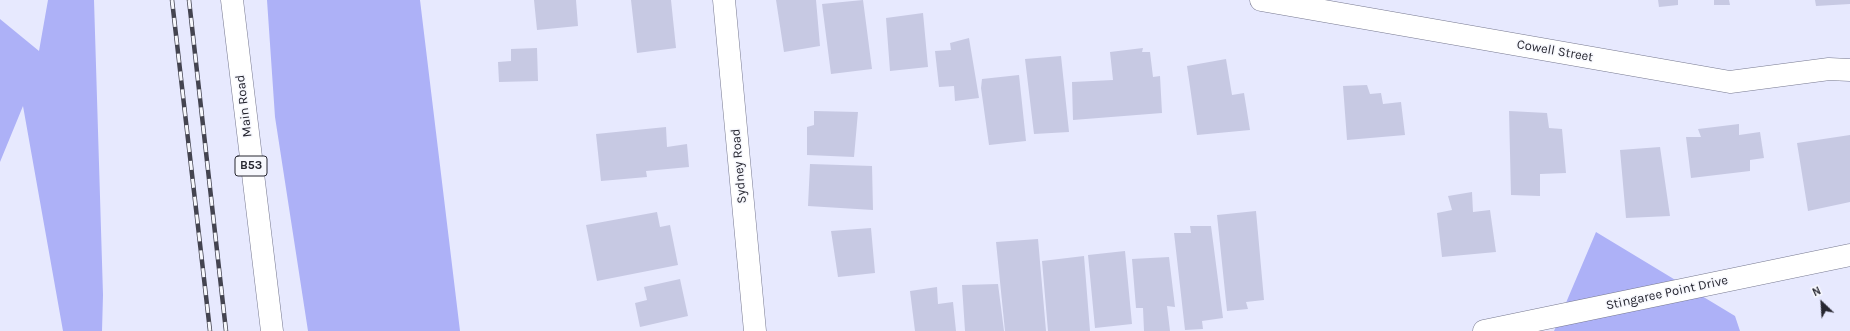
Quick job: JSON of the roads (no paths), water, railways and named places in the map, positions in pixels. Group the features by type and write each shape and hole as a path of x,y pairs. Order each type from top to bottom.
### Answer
{"street":[{"name":"Main Road","path":"232,0 272,331"},
{"name":"Sydney Road","path":"724,0 755,331"},
{"name":"Cowell Street","path":"1261,0 1730,82 1829,69 1850,70"},
{"name":"Stingaree Point Drive","path":"1484,331 1850,255"}],"railway":[{"path":"172,0 210,331"},
{"path":"189,0 226,331"}]}
